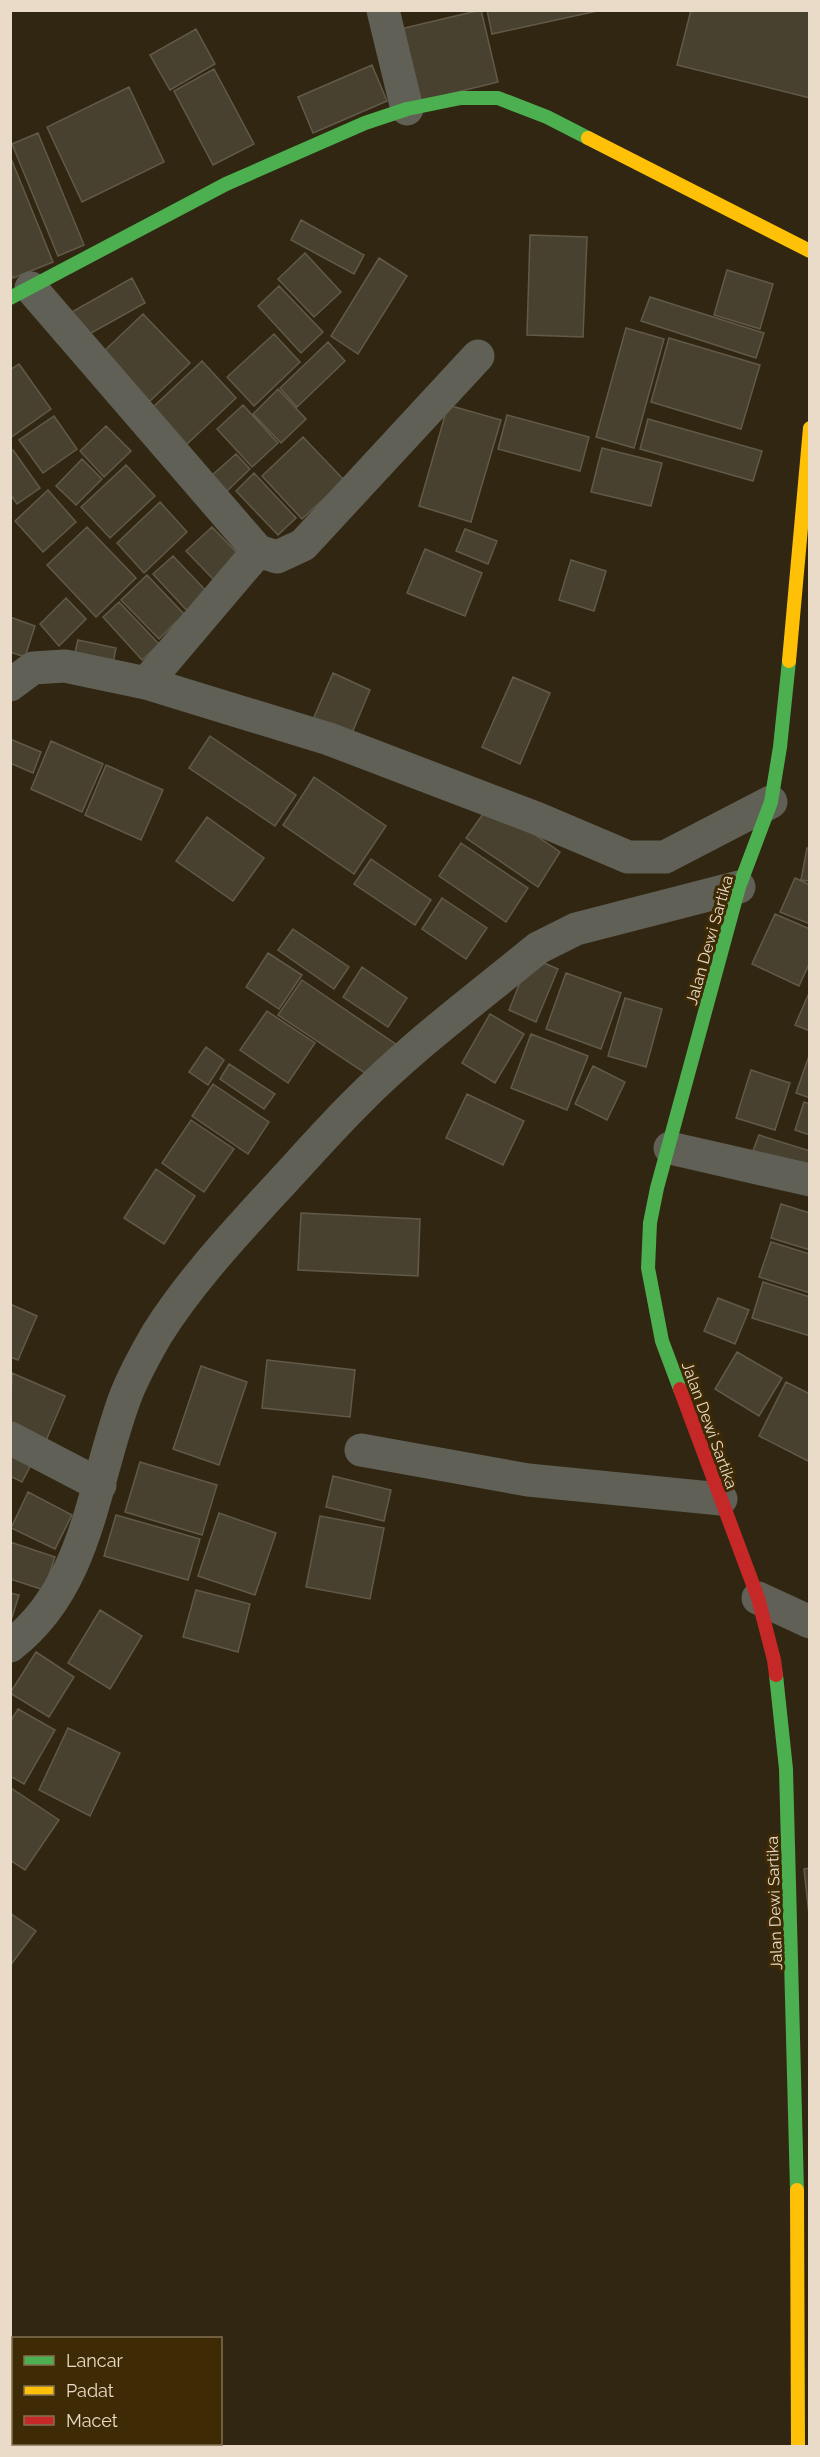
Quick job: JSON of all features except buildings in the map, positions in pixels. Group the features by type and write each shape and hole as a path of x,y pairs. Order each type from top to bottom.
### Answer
{"street":[{"path":"383,10 407,109"},
{"path":"478,356 303,545 278,557 258,551 21,293 226,184 365,123 407,109 461,98 498,98 520,105 810,251"},
{"name":"Jalan Dewi Sartika","path":"798,2446 796,2101 786,1769 774,1660 758,1598 662,1341 648,1268 650,1223 657,1188 670,1148 739,887 771,802 780,747 795,605 810,428"},
{"path":"146,683 258,551"},
{"path":"10,685 33,668 65,666 146,683 329,739 536,818 628,857 665,856 771,802"},
{"path":"10,1646 49,1608 65,1582 100,1485 127,1395 156,1337 179,1300 251,1216 355,1103 396,1065 538,948 558,936 576,929 739,887"},
{"path":"670,1148 810,1180"},
{"path":"10,1438 100,1485"},
{"path":"360,1450 528,1480 721,1499"},
{"path":"758,1598 810,1622"}],"traffic: fast":[{"path":"10,298 226,184 365,123 407,109 461,98 498,98 547,117 588,138"},
{"path":"680,1389 662,1341 648,1268 650,1223 657,1188 739,887 771,802 780,747 789,661"},
{"path":"776,1675 786,1769 797,2190"}],"traffic: slow":[{"path":"588,138 810,251"},
{"path":"789,661 810,428"},
{"path":"797,2190 798,2446"}],"traffic: jam":[{"path":"680,1389 758,1598 776,1675"}]}
